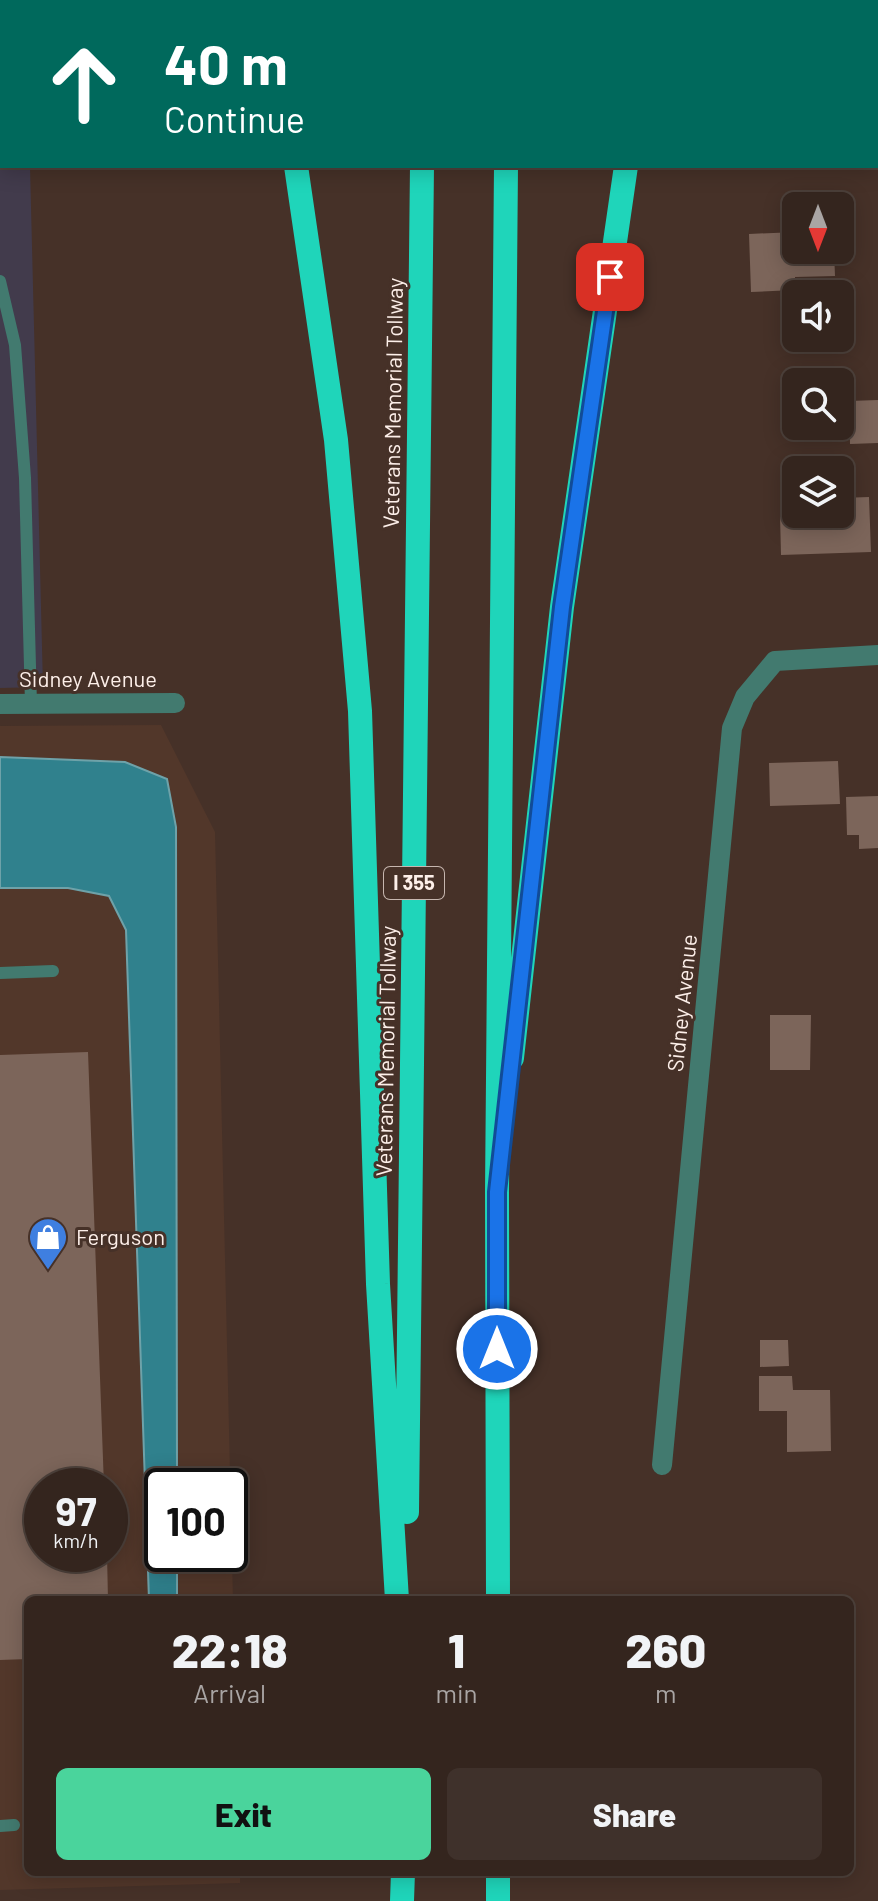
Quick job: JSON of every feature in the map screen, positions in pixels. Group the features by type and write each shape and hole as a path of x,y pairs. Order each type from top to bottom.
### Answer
{"highway":[{"path":"296,168 336,440 360,711 378,1284 397,1596"},
{"name":"Veterans Memorial Tollway","path":"406,1596 422,168"},
{"path":"498,1596 497,1192 506,168"},
{"path":"497,1192 562,607 626,168"},
{"path":"402,1901 403,1876"},
{"path":"498,1876 498,1901"}],"street":[{"name":"Sidney Avenue","path":"662,1465 732,728 745,697 775,661 878,655"},
{"name":"Sidney Avenue","path":"0,704 175,703"}],"lane":[{"path":"0,281 15,345 25,478 31,704"},
{"path":"0,973 53,971"}],"shaded area":[{"path":"0,168 30,168 43,687 0,688"},
{"path":"161,725 215,832 230,1468 144,1468 144,1572 232,1572 233,1596 24,1596 24,1876 240,1876 240,1883 0,1890 0,726"}],"water":[{"path":"0,757 125,762 167,779 176,827 177,1468 144,1468 126,930 109,896 68,888 0,888"},
{"path":"148,1572 177,1572 177,1596 149,1596"}],"building":[{"path":"782,233 782,264 835,264 835,276 795,277 795,280 782,280 782,291 751,292 749,234"},
{"path":"878,400 878,443 850,444 850,440 854,440 854,401"},
{"path":"869,497 871,552 781,555 780,515 782,528 854,528 854,498"},
{"path":"838,761 840,804 770,806 769,763"},
{"path":"878,796 878,848 859,849 859,835 847,835 846,797"},
{"path":"770,1015 811,1015 810,1070 770,1070"},
{"name":"Ferguson","path":"88,1052 103,1468 24,1468 24,1572 107,1572 108,1596 24,1596 24,1659 0,1660 0,1055"},
{"path":"760,1340 788,1340 789,1366 760,1367"},
{"path":"759,1376 792,1376 793,1390 830,1390 831,1451 787,1452 787,1411 759,1411"},
{"path":"854,1655 856,1698 854,1698"}],"place":[{"name":"Ferguson","path":"48,1271"}],"route":[{"path":"497,1349 497,1192 562,607 610,277"}]}
